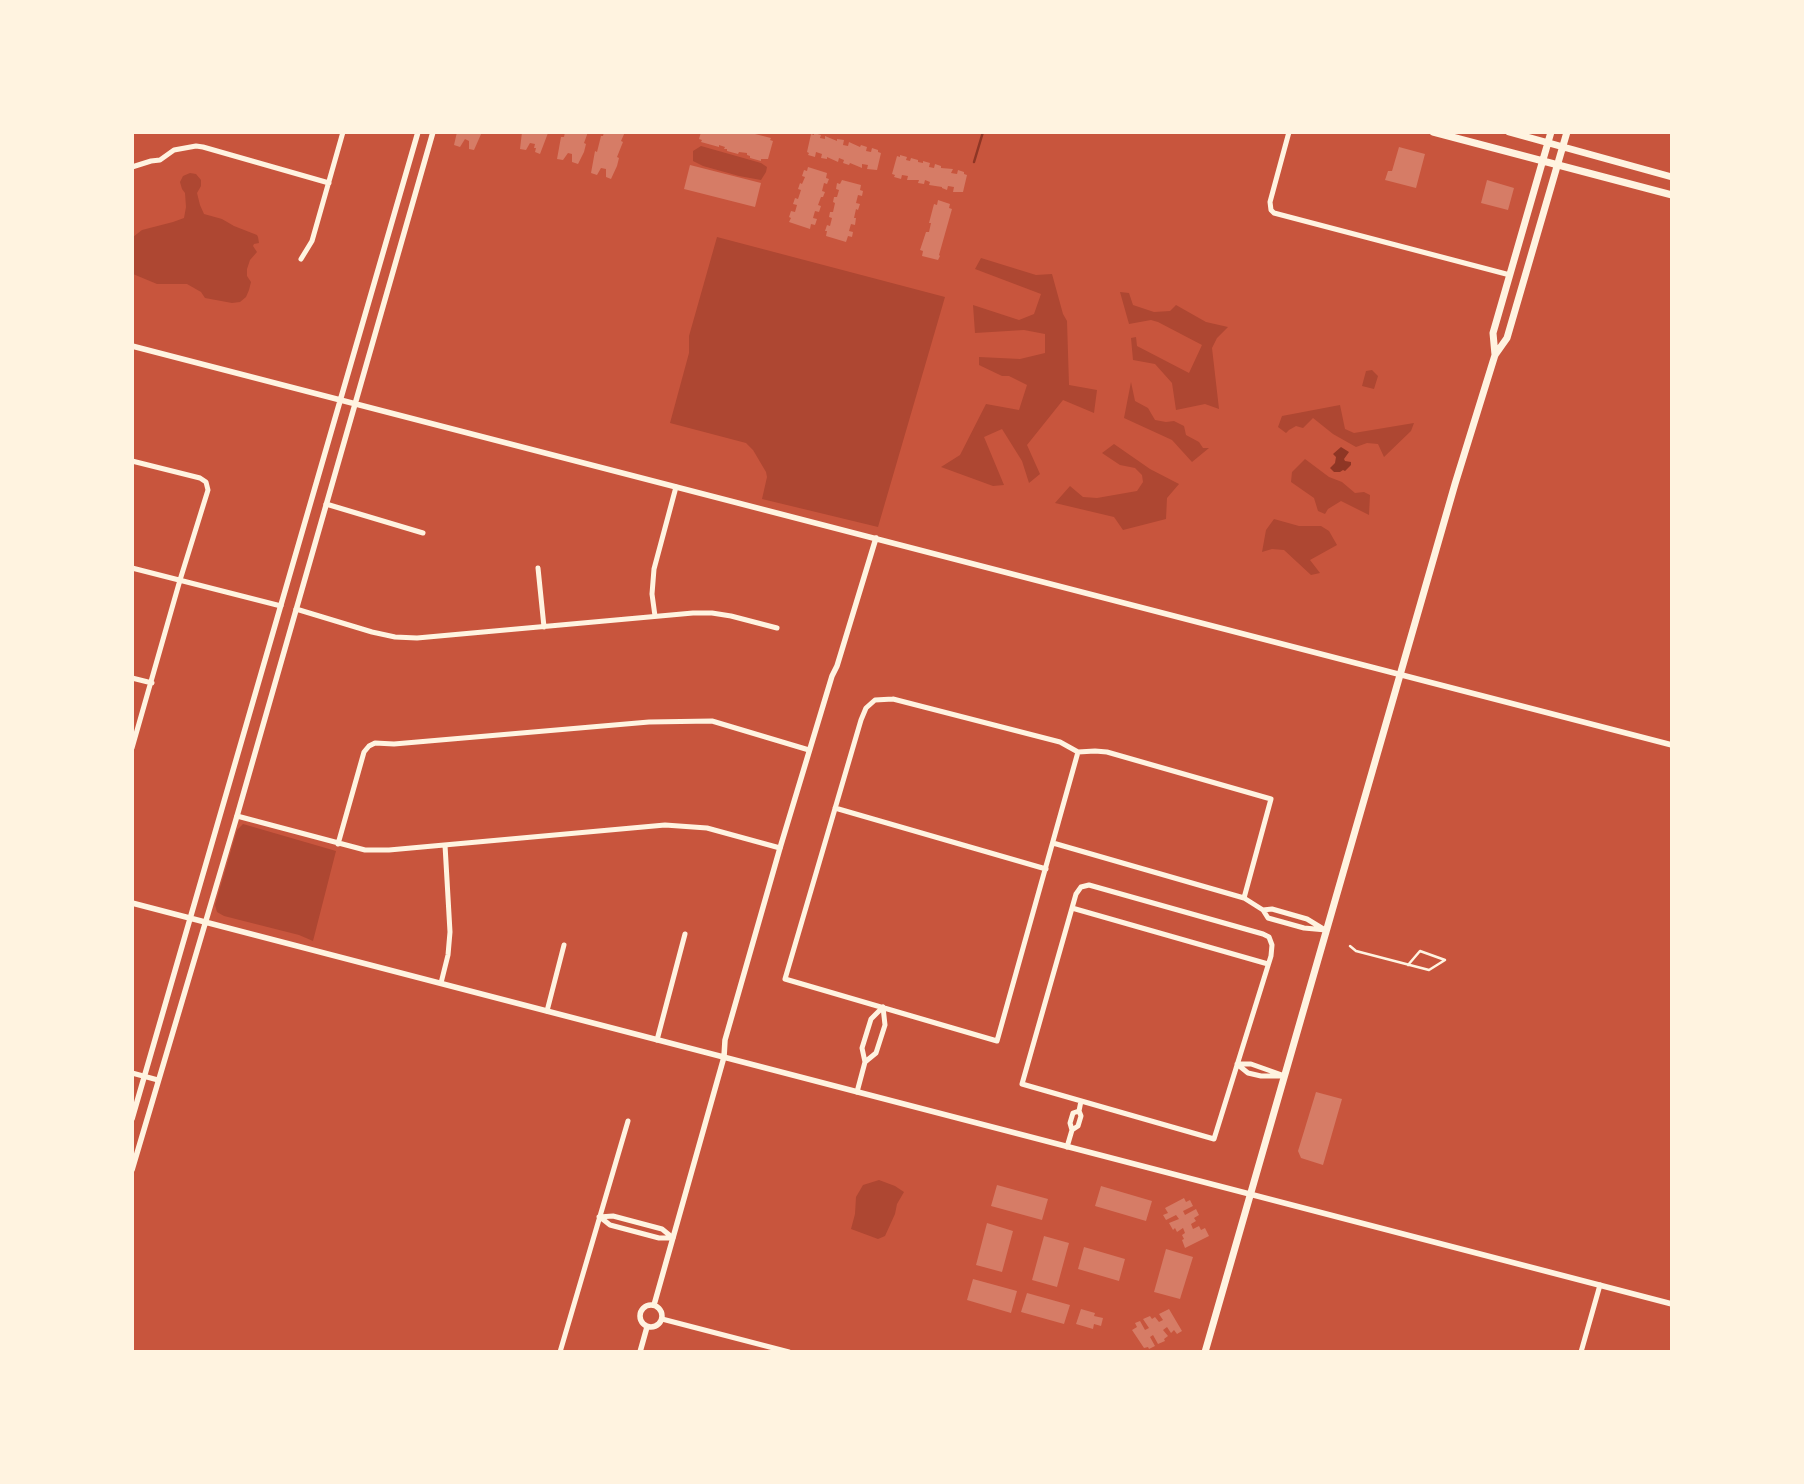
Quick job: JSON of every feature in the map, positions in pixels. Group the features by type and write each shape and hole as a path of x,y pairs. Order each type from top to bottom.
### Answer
{"main road":[{"path":"1433,132 1672,195"},
{"path":"1509,132 1672,177"},
{"path":"1495,355 1493,333 1551,132"},
{"path":"1205,1352 1453,492 1495,355 1507,338 1566,132"}],"street":[{"path":"301,259 312,241 343,132"},
{"path":"132,1119 418,132"},
{"path":"132,1170 237,816 433,132"},
{"path":"1288,132 1270,202 1271,210 1280,216 1510,275"},
{"path":"132,166 160,160 174,150 196,146 329,183"},
{"path":"132,346 1672,745"},
{"path":"132,461 200,478 206,482 208,490 132,748"},
{"path":"655,616 652,594 654,569 676,486"},
{"path":"326,504 423,533"},
{"path":"654,1305 724,1057 725,1040 780,848 876,538"},
{"path":"132,568 281,606"},
{"path":"538,568 544,627"},
{"path":"296,609 395,637 438,637 693,613 731,616 777,628"},
{"path":"132,678 152,683"},
{"path":"1078,752 997,1041 785,979 861,720 866,708 875,700 893,699 927,707 1060,742 1078,752 1107,752 1271,799 1244,898"},
{"path":"338,844 364,752 375,743 394,744 649,722 712,722 809,750"},
{"path":"835,808 1046,869"},
{"path":"237,816 338,844 378,851 665,825 707,828 780,848"},
{"path":"1053,843 1244,898 1263,910 1268,918 1304,928 1326,930"},
{"path":"441,983 448,955 450,932 450,902 445,845"},
{"path":"1089,884 1269,937 1272,945 1268,964 1214,1139 1022,1084 1072,908 1076,894 1081,887 1089,884"},
{"path":"132,902 1672,1304"},
{"path":"1072,908 1268,964"},
{"path":"1263,910 1272,909 1307,919 1326,930"},
{"path":"657,1040 686,934"},
{"path":"546,1011 564,944"},
{"path":"857,1092 865,1062 862,1048 871,1019 883,1007"},
{"path":"865,1062 876,1053 884,1025 883,1007"},
{"path":"1237,1064 1248,1073 1261,1076 1284,1076"},
{"path":"1237,1064 1251,1064 1284,1076"},
{"path":"132,1073 158,1080"},
{"path":"1067,1147 1072,1130 1078,1126 1081,1116 1079,1111 1081,1101"},
{"path":"560,1352 628,1121"},
{"path":"599,1217 613,1216 662,1229 673,1238"},
{"path":"599,1217 610,1225 659,1238 673,1238"},
{"path":"1580,1352 1600,1285"},
{"path":"646,1305 654,1305 660,1310 662,1319 656,1326 648,1327 640,1320 639,1313 646,1305"},
{"path":"662,1319 789,1352"},
{"path":"640,1352 648,1327"}],"lane":[{"path":"1350,946 1356,951 1429,970 1445,960 1420,951 1408,964"}],"shaded area":[{"path":"701,146 761,163 767,167 766,172 761,180 703,166 693,161 693,151"},
{"path":"190,173 196,174 201,180 201,186 197,193 204,214 222,219 258,237 259,243 253,246 257,252 250,260 247,269 247,276 251,282 249,290 246,297 240,302 232,303 205,298 201,292 187,284 157,284 133,274 133,237 142,230 184,218 186,207 185,193 180,182 183,176"},
{"path":"717,237 945,297 878,527 762,499 767,477 766,472 753,450 746,443 670,423 689,353 689,336"},
{"path":"981,258 1036,275 1052,274 1063,314 1067,321 1069,385 1097,390 1094,413 1063,400 1027,445 1040,474 1029,483 1022,461 1002,429 984,437 1004,485 993,486 941,467 960,455 986,404 1019,410 1027,385 979,365 979,357 1020,359 1045,353 1045,334 1024,330 975,333 973,305 1019,320 1034,314 1041,294 975,269"},
{"path":"1120,292 1129,293 1133,305 1154,312 1170,311 1176,305 1206,322 1228,327 1217,338 1212,348 1219,409 1205,404 1176,410 1172,383 1155,364 1133,360 1131,338 1136,337 1137,346 1189,373 1202,345 1158,322 1151,320 1129,324"},
{"path":"1372,370 1378,376 1374,389 1362,386 1366,371"},
{"path":"1131,382 1135,401 1148,408 1155,420 1174,421 1184,426 1186,435 1199,442 1203,448 1209,448 1192,462 1172,440 1124,418"},
{"path":"1340,405 1345,429 1354,433 1414,423 1411,431 1384,457 1378,444 1367,443 1356,447 1333,434 1313,418 1303,428 1296,426 1286,433 1278,427 1282,416"},
{"path":"1114,444 1150,469 1179,484 1167,498 1166,519 1123,530 1114,517 1055,503 1070,486 1083,497 1097,498 1137,491 1143,482 1142,475 1135,468 1120,465 1102,453"},
{"path":"1341,447 1349,452 1344,459 1351,462 1351,465 1345,471 1334,472 1330,468 1335,463 1336,457 1333,454"},
{"path":"1305,459 1329,477 1342,482 1355,493 1364,492 1370,495 1369,515 1341,501 1328,509 1325,514 1318,511 1314,498 1291,482 1292,472"},
{"path":"1274,519 1299,526 1321,526 1329,531 1337,545 1310,560 1320,573 1311,575 1284,550 1272,549 1262,552 1266,530"},
{"path":"243,824 336,851 313,941 299,935 224,916 217,912 215,905 237,830"},
{"path":"879,1180 895,1186 904,1192 897,1204 895,1214 885,1236 878,1239 851,1229 855,1214 856,1197 863,1185"}],"building":[{"path":"457,132 482,132 474,150 469,149 469,141 465,139 460,147 454,145"},
{"path":"522,132 548,133 540,154 535,152 535,144 530,143 526,150 520,149"},
{"path":"565,132 588,132 584,143 586,144 584,152 578,164 572,162 572,154 568,153 563,160 557,159 561,137 564,137"},
{"path":"604,132 625,132 617,157 619,158 617,166 611,179 606,177 606,169 601,168 597,175 591,173 595,151 597,152 601,136 603,136"},
{"path":"701,132 747,132 771,138 770,140 773,141 768,159 761,159 761,161 750,158 747,153 739,152 738,154 727,151 727,149 724,149 725,147 719,145 719,147 701,142 702,140 699,139"},
{"path":"814,133 821,135 820,138 825,139 825,136 837,141 837,139 844,140 843,145 848,146 849,142 860,147 861,145 867,147 866,151 871,152 872,148 878,150 881,153 877,170 867,169 868,165 862,164 862,168 850,163 849,165 843,163 844,160 839,158 838,162 827,157 827,159 821,158 822,154 816,152 815,157 808,155 811,134 814,135"},
{"path":"1399,147 1425,154 1416,188 1385,180 1388,171 1392,171"},
{"path":"900,155 907,157 906,160 910,161 911,158 918,160 918,162 930,163 929,167 934,168 935,164 941,166 941,168 953,169 951,173 957,174 958,170 964,172 967,175 963,192 953,192 954,187 948,186 947,190 942,187 929,185 930,182 925,180 924,184 918,183 919,180 907,180 908,176 902,175 901,179 894,177 895,175 892,174 897,156 900,157"},
{"path":"690,165 761,183 755,207 684,189"},
{"path":"808,167 827,173 826,178 829,179 827,184 824,183 822,191 825,192 818,205 821,206 819,212 815,211 813,218 817,219 815,225 811,224 810,229 789,222 791,211 795,212 797,205 793,204 795,198 798,199 801,190 798,189 805,177 802,176 804,170 807,171"},
{"path":"842,180 861,185 860,190 863,191 862,196 858,195 856,203 860,204 858,210 856,209 855,225 851,224 849,231 853,232 852,237 848,236 846,242 826,236 827,231 825,231 827,225 830,226 832,218 829,217 830,212 833,212 834,197 837,197 839,190 836,189 837,183 840,184"},
{"path":"1487,180 1514,188 1508,210 1481,203"},
{"path":"938,200 950,204 949,208 952,209 938,260 922,256 923,251 920,250 926,232 929,232 931,223 929,223 934,204 937,205"},
{"path":"1316,1092 1342,1099 1323,1165 1301,1158 1298,1151"},
{"path":"997,1185 1048,1199 1042,1220 991,1206"},
{"path":"1101,1186 1152,1201 1146,1221 1095,1206"},
{"path":"1184,1198 1186,1202 1190,1200 1193,1206 1183,1211 1185,1215 1196,1209 1199,1215 1194,1218 1196,1221 1191,1224 1193,1229 1199,1226 1201,1230 1205,1228 1209,1236 1185,1248 1182,1240 1184,1239 1182,1235 1185,1233 1183,1228 1177,1232 1175,1228 1173,1230 1169,1223 1179,1219 1176,1215 1166,1220 1163,1215 1168,1213 1165,1208"},
{"path":"987,1223 1013,1231 1002,1272 976,1265"},
{"path":"1044,1236 1069,1243 1057,1287 1032,1280"},
{"path":"1084,1247 1125,1259 1119,1281 1078,1269"},
{"path":"1166,1249 1193,1257 1180,1299 1154,1292"},
{"path":"973,1279 1017,1291 1011,1313 967,1300"},
{"path":"1027,1293 1070,1305 1064,1324 1021,1312"},
{"path":"1081,1309 1095,1313 1094,1316 1103,1318 1101,1326 1094,1324 1093,1329 1076,1324"},
{"path":"1169,1309 1182,1331 1177,1334 1174,1330 1171,1333 1167,1327 1163,1330 1168,1336 1164,1339 1165,1341 1158,1344 1153,1335 1150,1337 1155,1346 1149,1349 1148,1347 1144,1348 1132,1330 1137,1327 1135,1323 1140,1321 1145,1330 1149,1328 1143,1319 1150,1316 1152,1319 1155,1317 1159,1322 1163,1320 1159,1314"}],"waterway":[{"path":"974,162 983,132"}]}
